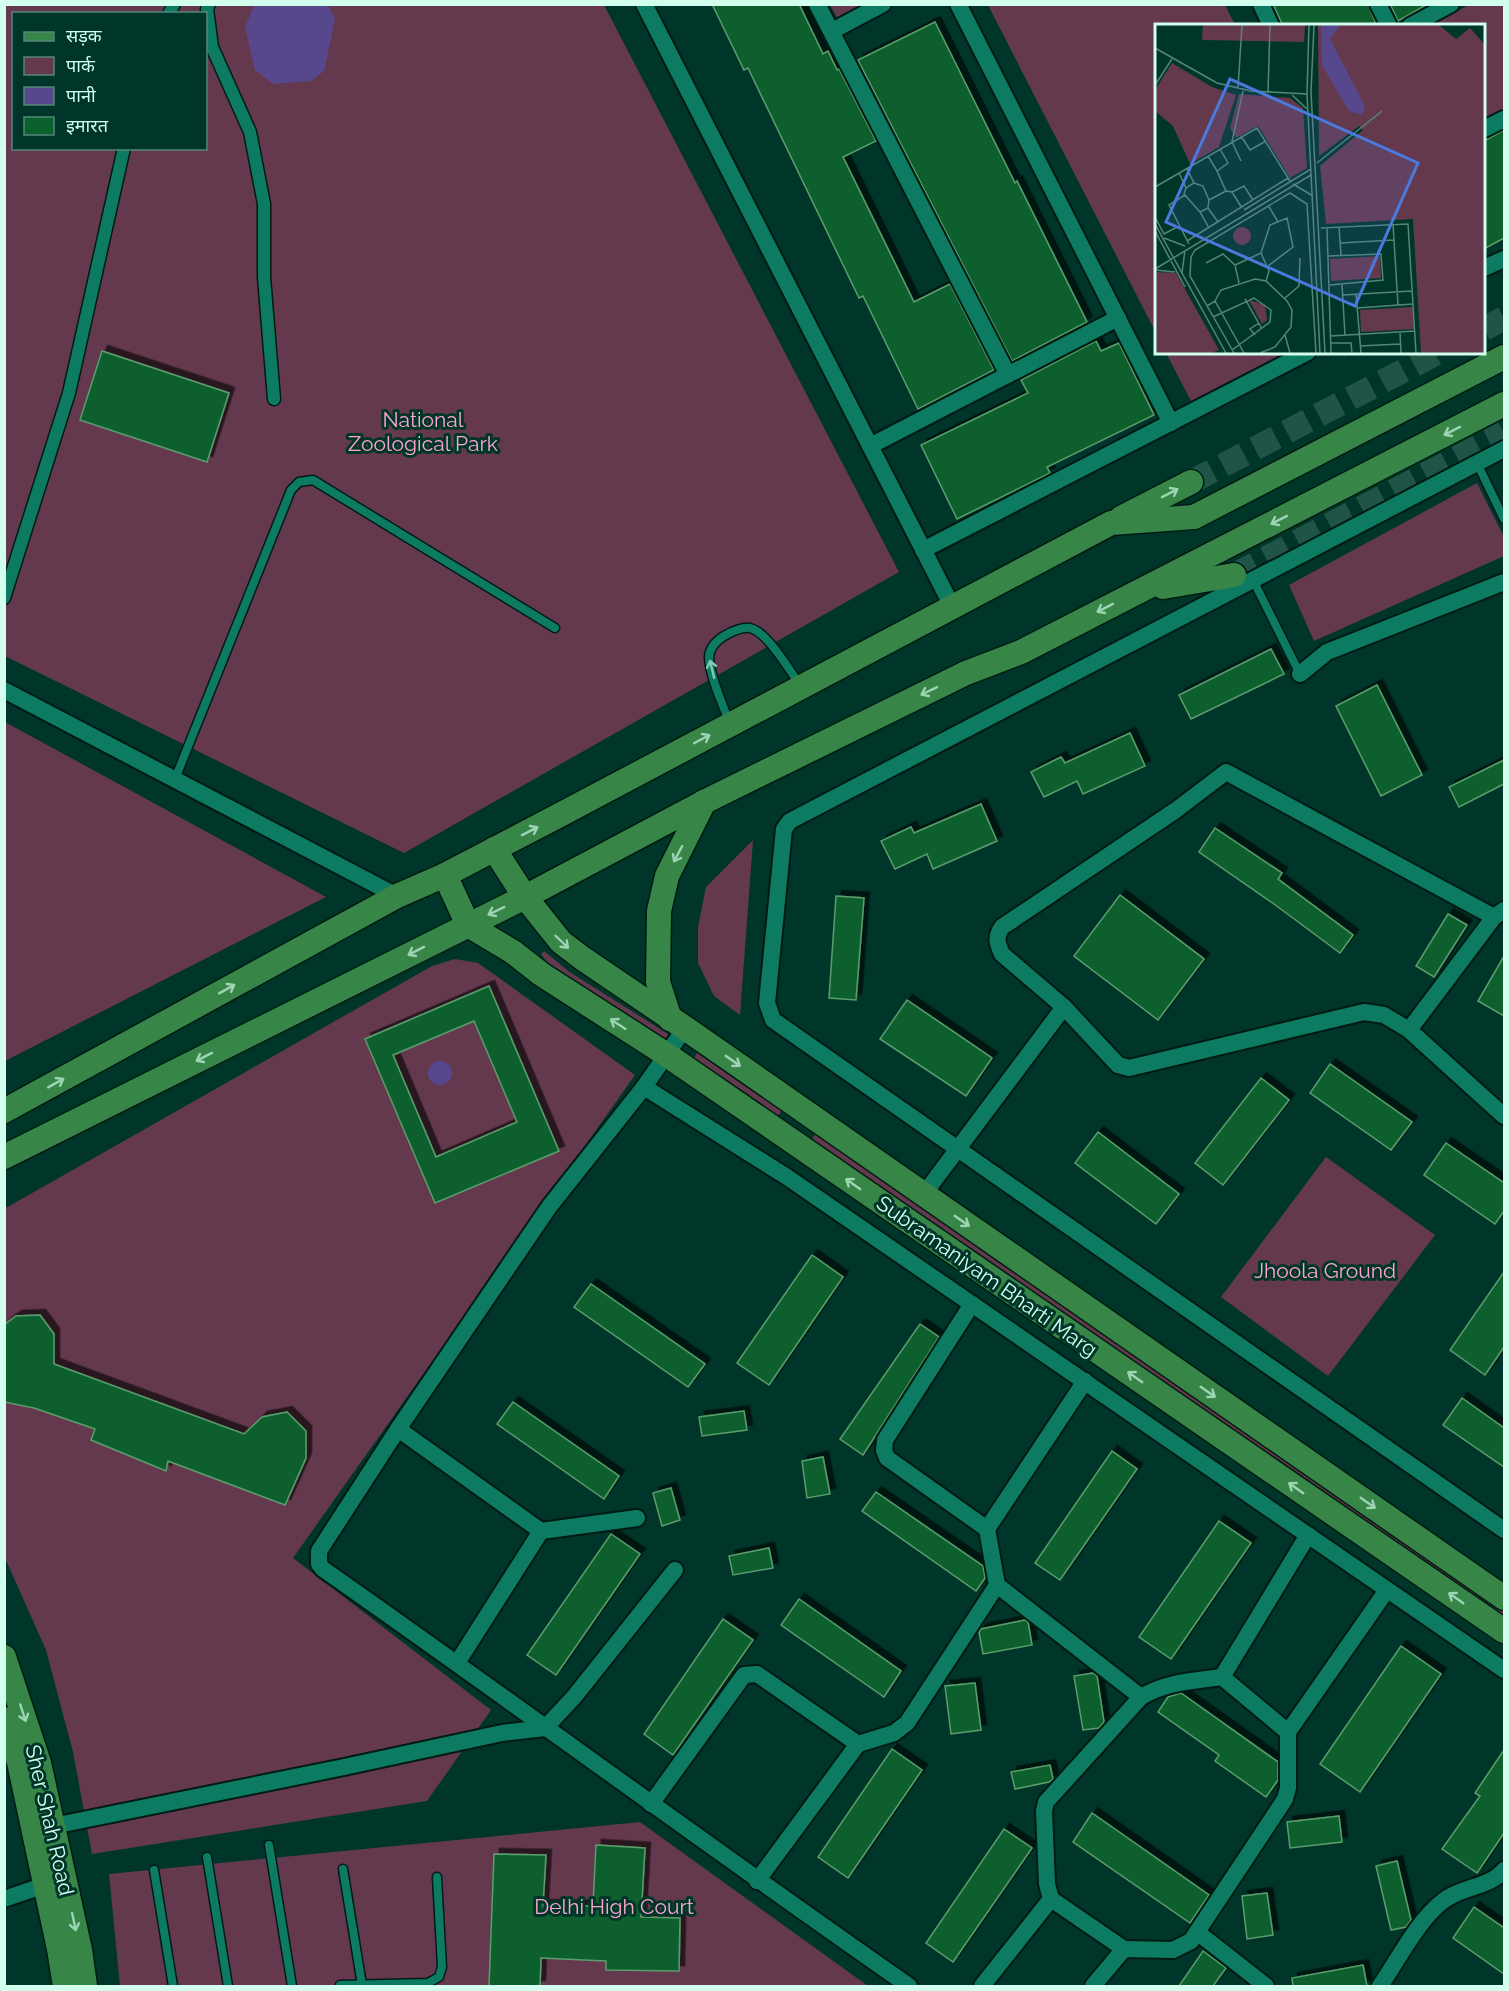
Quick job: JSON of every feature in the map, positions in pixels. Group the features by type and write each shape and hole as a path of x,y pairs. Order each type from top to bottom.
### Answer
{"main road":[{"path":"1111,523 1194,517 1504,357"},
{"path":"4,1157 525,897 704,802 966,673 1021,652 1504,404"},
{"path":"4,1111 397,896 445,875 1191,482"},
{"path":"1138,591 1243,577"},
{"path":"678,1023 658,982 658,911 667,876 704,802"},
{"name":"Subramaniyam Bharti Marg","path":"494,849 525,897 561,942 582,958 1504,1598"},
{"path":"445,875 468,925"},
{"name":"Subramaniyam Bharti Marg","path":"468,925 513,952 541,974 667,1056 1504,1631"},
{"name":"Sher Shah Road","path":"4,1657 39,1763 80,1950 85,1986"},
{"name":"Sher Shah Road","path":"4,1719 19,1762 59,1949 64,1986"}],"street":[{"path":"209,4 207,9 212,47 250,132 264,204 264,277 274,399"},
{"path":"644,4 952,606"},
{"path":"817,4 1008,375"},
{"path":"832,31 883,4"},
{"path":"958,4 1171,423"},
{"path":"1261,4 1270,24"},
{"path":"1378,4 1388,24"},
{"path":"1414,24 1451,4"},
{"path":"1485,128 1504,119"},
{"path":"4,598 69,393 124,150"},
{"path":"1485,268 1504,259"},
{"path":"870,446 1118,318"},
{"path":"923,550 1304,354"},
{"path":"1504,449 1243,577 786,824 767,1003 773,1020 1504,1530"},
{"path":"1300,674 1327,652 1504,582"},
{"path":"4,690 397,896"},
{"path":"1409,1030 1499,914 1227,772 1176,810 1002,927 997,935 997,943 1002,954 1064,1007 1123,1068 1364,1012 1384,1016 1409,1030 1504,1116"},
{"path":"924,1194 1064,1007"},
{"path":"678,1023 667,1056 549,1207 398,1429 319,1551 317,1558 323,1569 457,1663 757,1881 909,1986"},
{"path":"644,1087 787,1177 1504,1670"},
{"path":"972,1304 885,1440 884,1450 887,1458 987,1529"},
{"path":"1085,1381 987,1529 997,1585 1141,1697"},
{"path":"398,1429 541,1531 637,1518"},
{"path":"457,1663 541,1531"},
{"path":"1222,1677 1308,1535"},
{"path":"53,1826 502,1733 545,1728 574,1697 675,1570"},
{"path":"757,1881 858,1744 894,1733 907,1723 997,1585"},
{"path":"1288,1732 1222,1677 1168,1684 1153,1689 1141,1697 1046,1802 1044,1811 1047,1884 1051,1899 1124,1949 1173,1950 1191,1941 1285,1799 1288,1788 1288,1732 1388,1590"},
{"path":"651,1804 744,1675 757,1674 858,1744"},
{"path":"1380,1986 1424,1920 1443,1901 1455,1893 1494,1880 1504,1871"},
{"path":"4,1899 45,1885"},
{"path":"982,1986 1051,1899"},
{"path":"1197,1932 1266,1986"},
{"path":"1093,1986 1124,1949"}],"lane":[{"path":"1477,463 1504,519"},
{"path":"175,779 291,490 299,482 313,480 555,628"},
{"path":"1243,577 1300,674"},
{"path":"730,724 709,657 714,644 724,636 746,628 759,633 767,639 801,686"},
{"path":"269,1845 292,1986"},
{"path":"207,1857 228,1986"},
{"path":"343,1869 362,1984"},
{"path":"154,1870 173,1986"},
{"path":"338,1986 428,1983 439,1977 442,1967 437,1877"}],"green space":[{"name":"National Zoological Park","path":"4,5 604,5 899,572 404,853 5,656"},
{"path":"830,5 865,5 838,19"},
{"path":"988,5 1225,5 1234,24 1155,24 1155,331"},
{"path":"1469,5 1504,5 1504,114 1485,124 1485,24 1433,24"},
{"path":"1167,354 1282,354 1191,401"},
{"path":"1477,483 1504,537 1504,556 1314,641 1289,585"},
{"path":"5,722 326,897 5,1061"},
{"path":"753,840 740,1015 714,996 698,963 698,927 706,887"},
{"path":"544,951 568,971 670,1037 667,1040 551,967 541,954"},
{"path":"455,959 478,963 635,1075 293,1558 491,1710 427,1801 92,1854 73,1752 46,1650 5,1558 4,1209 432,966"},
{"path":"697,1053 782,1110 777,1117 693,1060"},
{"path":"816,1133 1504,1609 1504,1623 812,1139"},
{"name":"Jhoola Ground","path":"1326,1157 1435,1235 1328,1376 1221,1297"},
{"name":"Delhi High Court","path":"640,1822 868,1986 120,1986 109,1874"}],"water":[{"path":"255,4 328,5 335,19 324,71 311,81 273,84 255,70 245,27"},
{"path":"440,1061 448,1065 452,1073 448,1081 440,1085 432,1081 428,1073 432,1065"}],"building":[{"path":"712,4 799,4 823,54 828,51 837,70 839,69 876,141 843,157 914,302 950,284 994,370 918,409 863,296 859,298 748,68 744,70"},
{"path":"1273,4 1368,4 1376,24 1282,24"},
{"path":"1390,4 1428,4 1398,21"},
{"path":"935,22 1087,322 1012,361 858,60"},
{"path":"1504,130 1504,238 1485,248 1485,140"},
{"path":"1096,341 1101,351 1119,343 1154,415 1047,467 1050,473 957,519 921,445 1028,393 1021,380"},
{"path":"102,351 229,393 207,462 80,420"},
{"path":"1271,649 1284,674 1191,719 1179,695"},
{"path":"1377,685 1422,775 1381,796 1336,706"},
{"path":"1130,733 1145,766 1083,794 1077,781 1044,797 1031,772 1061,757 1065,763"},
{"path":"1504,760 1504,784 1459,807 1449,787"},
{"path":"981,804 997,841 933,869 927,854 895,869 881,841 911,827 914,833"},
{"path":"1215,828 1282,873 1278,879 1353,935 1340,953 1199,852"},
{"path":"1120,895 1204,959 1158,1020 1074,956"},
{"path":"836,896 864,898 856,1000 829,998"},
{"path":"1448,914 1467,925 1434,977 1416,966"},
{"path":"1504,956 1504,1016 1478,1001"},
{"path":"489,986 559,1151 435,1203 365,1039","holes":["474,1021 517,1122 436,1157 393,1055"]},
{"path":"907,1000 992,1058 966,1096 880,1039"},
{"path":"1330,1064 1412,1122 1391,1150 1310,1093"},
{"path":"1261,1078 1289,1100 1223,1185 1195,1163"},
{"path":"1098,1132 1179,1194 1156,1224 1075,1163"},
{"path":"1446,1143 1504,1183 1504,1211 1495,1224 1424,1175"},
{"path":"812,1255 843,1277 769,1385 737,1363"},
{"path":"1504,1272 1504,1347 1485,1375 1450,1350"},
{"path":"591,1284 705,1364 688,1387 574,1307"},
{"path":"40,1315 54,1334 54,1364 244,1434 262,1417 287,1412 306,1431 306,1458 285,1505 168,1461 166,1471 91,1440 95,1429 34,1408 4,1402 4,1325 16,1316"},
{"path":"920,1324 939,1337 863,1455 840,1439"},
{"path":"1462,1398 1504,1428 1504,1467 1443,1425"},
{"path":"513,1402 619,1476 604,1499 497,1424"},
{"path":"744,1411 747,1430 702,1436 699,1417"},
{"path":"1112,1451 1137,1469 1060,1580 1035,1563"},
{"path":"823,1457 830,1494 807,1498 802,1461"},
{"path":"671,1488 680,1520 662,1526 653,1493"},
{"path":"876,1492 983,1566 985,1578 976,1591 862,1511"},
{"path":"1219,1521 1251,1543 1171,1659 1139,1637"},
{"path":"611,1534 640,1554 556,1675 527,1655"},
{"path":"769,1548 773,1568 733,1575 729,1556"},
{"path":"799,1599 901,1671 884,1697 781,1625"},
{"path":"723,1619 753,1640 673,1755 644,1734"},
{"path":"1025,1620 1028,1622 1032,1645 983,1654 979,1632 981,1629"},
{"path":"1401,1646 1441,1674 1360,1792 1320,1764"},
{"path":"1093,1673 1097,1676 1104,1722 1099,1728 1083,1730 1074,1676"},
{"path":"975,1683 981,1730 951,1734 945,1686"},
{"path":"1181,1693 1278,1762 1278,1780 1266,1797 1215,1761 1219,1755 1158,1712 1168,1697"},
{"path":"892,1749 922,1770 848,1878 818,1857"},
{"path":"1504,1750 1504,1833 1477,1873 1442,1849 1480,1796 1475,1793"},
{"path":"1050,1765 1053,1779 1049,1782 1015,1789 1011,1772"},
{"path":"1092,1813 1209,1895 1190,1923 1073,1842"},
{"path":"1339,1816 1342,1842 1290,1848 1287,1822"},
{"path":"1004,1829 1032,1848 953,1962 926,1943"},
{"path":"596,1845 645,1848 641,1917 680,1918 679,1971 606,1970 606,1961 541,1958 540,1986 489,1986 494,1854 546,1855 543,1905 593,1906"},
{"path":"1397,1861 1411,1920 1406,1927 1391,1930 1376,1866"},
{"path":"1267,1893 1273,1935 1247,1939 1242,1896"},
{"path":"1474,1907 1504,1928 1504,1974 1453,1938"},
{"path":"1203,1951 1226,1968 1213,1986 1179,1986"},
{"path":"1363,1965 1367,1986 1293,1986 1292,1978"}],"tunnel":[{"path":"1485,328 1504,318"},
{"path":"1191,482 1435,354"},
{"path":"1234,575 1504,433"}]}
